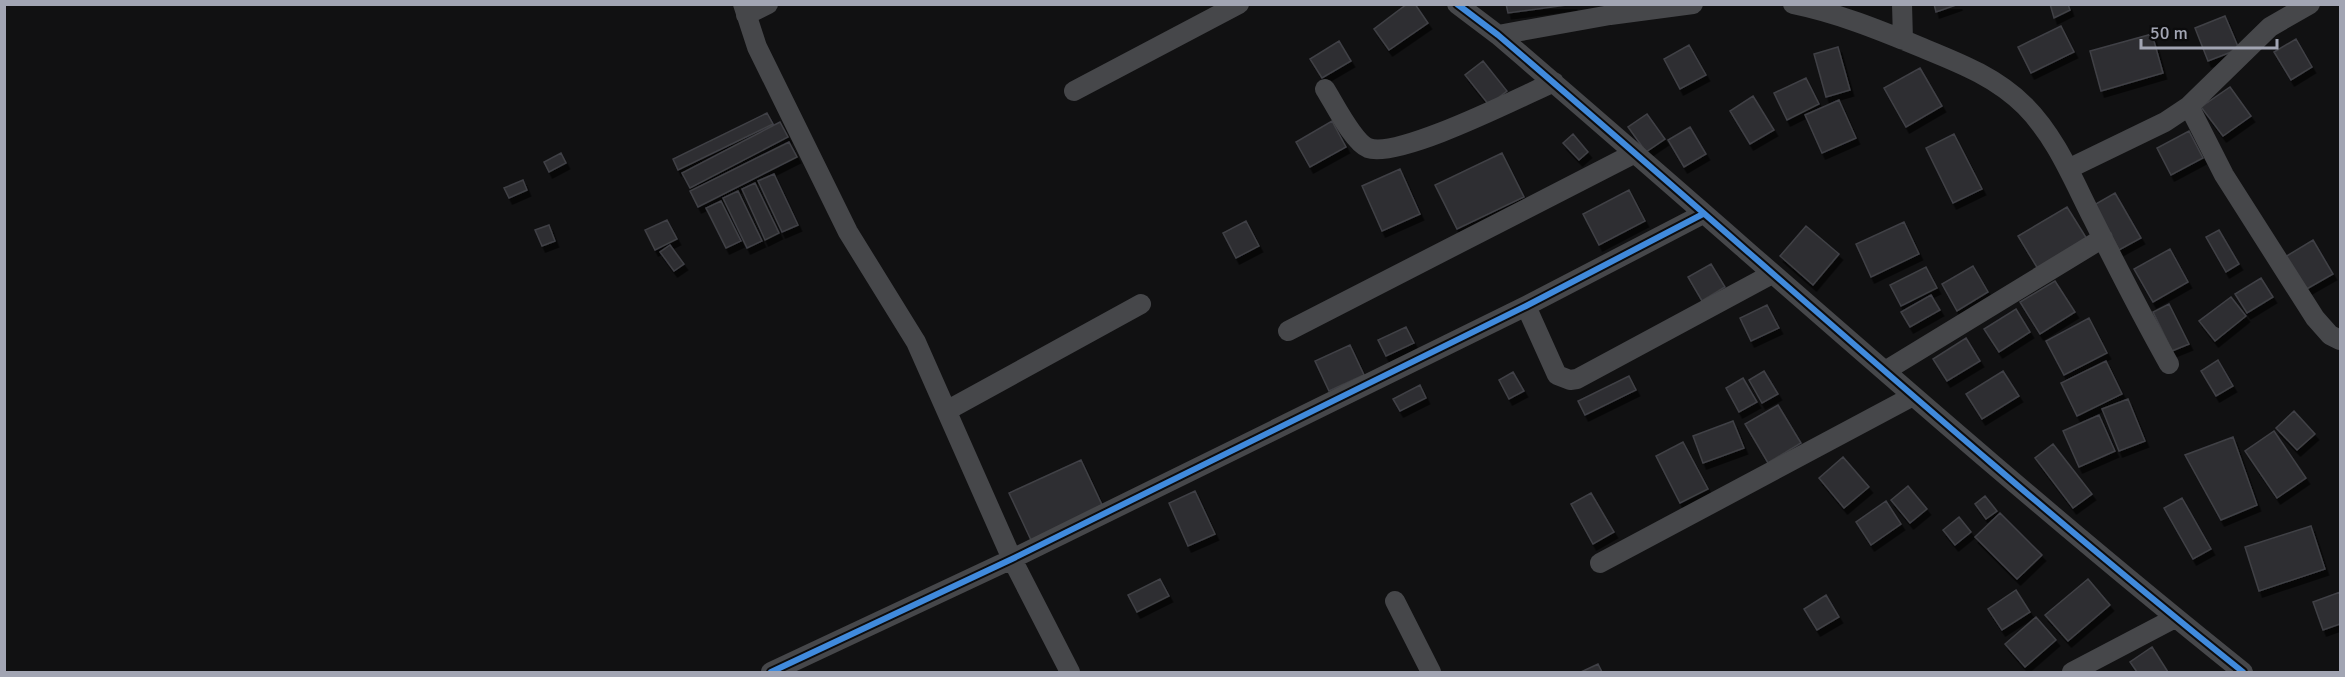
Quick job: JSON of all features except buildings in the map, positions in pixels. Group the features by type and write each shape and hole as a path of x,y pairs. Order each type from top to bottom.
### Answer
{"street":[{"path":"768,4 745,10 757,47 848,232 916,342 1012,559 1070,672"},
{"path":"1074,90 1239,4"},
{"path":"1457,4 1554,82 1913,396 2175,618 2243,672"},
{"path":"1498,35 1610,15 1693,4"},
{"path":"1793,4 1826,11 1971,68 2001,85 2026,107 2045,131 2068,169 2135,304 2169,364"},
{"path":"1902,4 1902,40"},
{"path":"2068,169 2149,130 2189,106 2270,27 2310,4"},
{"path":"1325,89 1358,140 1369,148 1381,148 1402,145 1442,132 1554,82"},
{"path":"2189,106 2224,176 2315,318 2330,334 2340,340"},
{"path":"1288,331 1635,153"},
{"path":"771,672 1012,559 1526,306 1703,214"},
{"path":"1885,371 2103,238"},
{"path":"1526,306 1557,375 1570,380 1577,379 1772,274"},
{"path":"948,410 1141,304"},
{"path":"1600,563 1913,396"},
{"path":"1395,601 1431,672"},
{"path":"2072,672 2175,618"}],"cycle path":[{"path":"1457,4 1498,35 2054,516 2243,672"},
{"path":"771,672 1012,559 1526,306 1703,214"}]}
